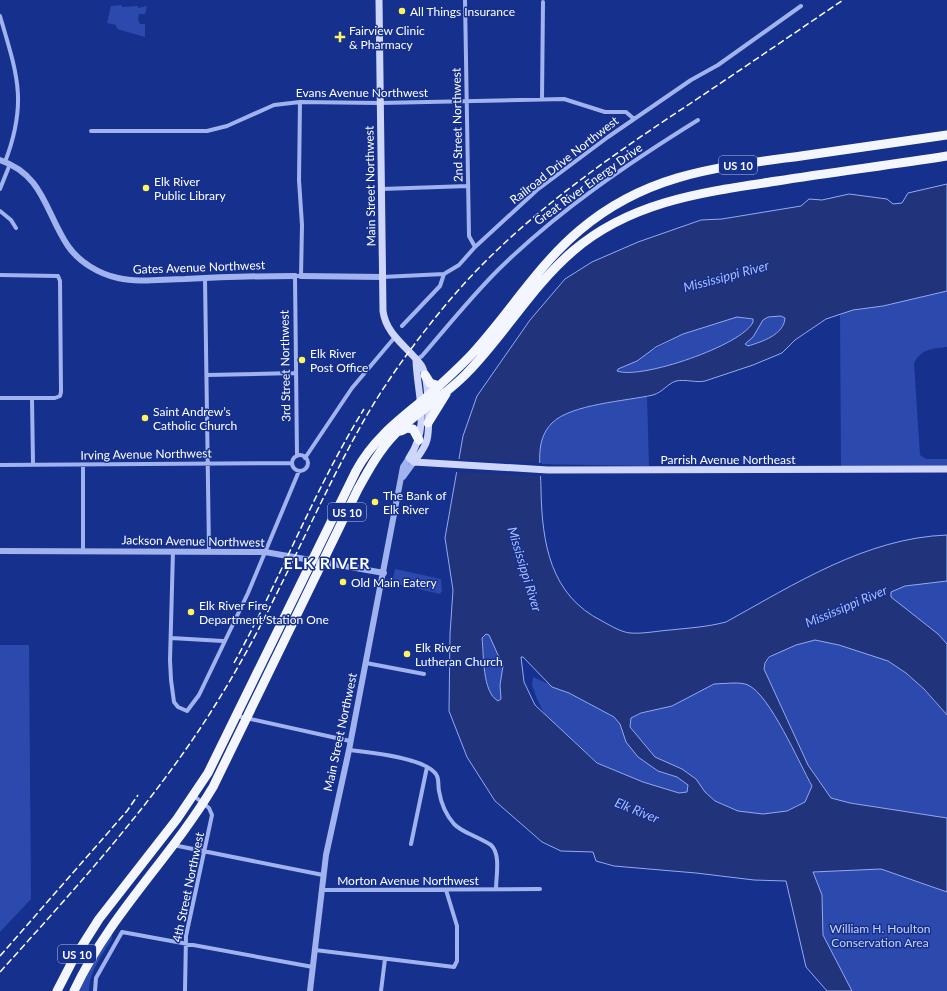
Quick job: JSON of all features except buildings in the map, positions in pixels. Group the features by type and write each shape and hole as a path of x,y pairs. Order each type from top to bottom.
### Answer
{"highway":[{"name":"US 10","path":"74,991 94,952 110,926 173,845 203,803 222,771 368,469 396,433 486,338 561,247 592,220 630,196 670,179 700,171 947,135"},
{"name":"US 10","path":"57,991 73,960 99,919 194,796 208,773 366,455 390,426 424,404 447,392 476,363 537,288 565,258 590,238 633,214 673,199 701,192 947,156"},
{"path":"425,375 430,383 439,386"},
{"path":"428,424 447,392"},
{"path":"396,433 410,428 415,430 419,440"}],"main road":[{"name":"Main Street Northwest","path":"379,0 383,316 389,331 423,368 425,375 424,404 419,440 412,460"},
{"name":"Main Street Northwest","path":"412,460 423,449 426,441 428,424 416,360"},
{"path":"423,449 423,455 428,462"},
{"name":"Parrish Avenue Northeast","path":"412,460 446,464 548,470 947,469"}],"street":[{"name":"2nd Street Northwest","path":"465,0 468,101 469,236 475,247"},
{"path":"542,100 543,2"},
{"name":"Railroad Drive Northwest","path":"402,326 440,286 444,274 459,265 475,247 537,190 634,119 741,49 801,6"},
{"path":"0,16 16,69 20,100 14,140 5,162 0,189"},
{"name":"Evans Avenue Northwest","path":"91,130 207,131 232,124 274,105 300,102 380,103 542,100 572,101 605,112 626,112 634,119"},
{"name":"3rd Street Northwest","path":"297,456 295,373 298,276 302,224 299,180 300,102"},
{"name":"Great River Energy Drive","path":"416,360 422,356 486,282 543,229 585,195 698,120"},
{"name":"Gates Avenue Northwest","path":"5,162 24,173 36,186 68,246 86,263 105,274 134,280 298,276 382,277 444,274"},
{"path":"382,189 468,186"},
{"path":"0,211 11,220 16,228"},
{"path":"0,275 58,276 60,289 60,396 55,398 32,399 0,398"},
{"path":"205,278 209,551"},
{"path":"173,551 170,660 174,702 178,707 188,711 199,694 223,641 248,592 299,471 306,468 307,465 305,458 352,388 395,337"},
{"path":"207,375 295,373"},
{"path":"32,399 33,464"},
{"path":"299,471 294,468 292,463 297,456 305,458"},
{"name":"Main Street Northwest","path":"310,991 323,875 384,573 403,467 412,460"},
{"name":"Irving Avenue Northwest","path":"0,465 292,463"},
{"path":"83,465 83,551"},
{"name":"Jackson Avenue Northwest","path":"0,551 265,552 384,573"},
{"path":"171,638 223,641"},
{"path":"366,663 424,674"},
{"path":"237,716 246,720 350,741"},
{"path":"349,750 396,758 427,767 437,776 444,810 454,824 462,831 489,844 494,849 496,858 496,889"},
{"path":"411,844 427,767"},
{"name":"4th Street Northwest","path":"185,991 185,943 212,815 209,808 194,796"},
{"name":"Morton Avenue Northwest","path":"173,845 323,875"},
{"name":"Morton Avenue Northwest","path":"321,890 540,889"},
{"path":"315,950 451,968 455,966 457,961 457,926 446,890"},
{"path":"95,991 96,978 122,932 313,967"},
{"path":"381,991 385,959"}],"green space":[{"path":"122,5 122,7 138,6 138,8 147,6 145,14 139,14 138,19 140,24 145,24 145,37 117,29 116,25 107,23 111,6"},
{"path":"947,291 947,347 928,350 921,354 914,363 920,455 926,459 947,459 947,466 841,466 840,314 853,310 883,306"},
{"path":"781,316 785,318 784,324 776,333 765,340 748,346 745,344 753,336 759,325 764,320 770,317"},
{"path":"737,317 753,320 753,322 745,331 731,341 712,350 668,366 629,372 617,371 618,369 683,334"},
{"path":"647,396 649,466 540,464 540,447 545,432 552,423 560,417 583,408"},
{"path":"395,569 441,579 442,591 440,594 392,583"},
{"path":"940,580 947,581 947,644 938,634 891,597 891,592 905,586"},
{"path":"486,634 489,635 503,666 500,685 501,700 498,701 489,690 486,682 482,638"},
{"path":"815,640 863,651 896,666 917,683 947,715 947,818 850,803 831,798 808,765 764,669 766,663 771,657 784,649"},
{"path":"0,645 29,645 31,899 0,932"},
{"path":"533,677 569,693 614,717 620,724 626,742 658,771 677,777 689,785 687,792 679,793 643,782 598,763 545,715 532,685"},
{"path":"714,684 746,684 757,691 775,715 812,786 805,802 787,811 763,814 738,811 715,801 705,792 696,779 682,769 655,757 630,727 631,718 641,713 672,706"},
{"name":"William H. Houlton Conservation Area","path":"881,869 947,892 947,991 845,991 822,946 813,872"},
{"path":"109,934 112,935 112,939 94,970 91,977 89,991 77,991"}],"water":[{"path":"947,184 947,291 883,306 853,310 826,319 795,340 782,353 753,365 705,381 676,381 653,395 600,404 572,411 552,423 546,430 540,454 544,529 552,566 560,582 571,597 584,610 612,627 627,632 650,632 705,626 726,622 832,565 888,545 917,538 947,535 947,581 905,586 891,592 891,597 938,634 947,644 947,715 924,689 906,673 888,661 839,645 815,640 796,645 769,657 765,663 764,669 808,765 831,798 850,803 947,818 947,892 881,869 813,872 822,895 823,935 852,991 827,991 806,967 786,881 754,880 614,866 596,861 593,852 561,851 542,842 495,801 467,757 449,711 450,634 453,590 445,538 463,436 477,396 530,320 565,279 592,262 638,242 701,220 722,219 801,206 809,199 822,200 849,194 887,199 893,204 902,203 908,193","holes":["781,316 785,318 781,329 765,340 748,346 745,344 753,337 763,320 768,317","737,317 753,319 753,322 745,331 731,341 712,350 668,366 629,372 617,371 618,369 637,361 656,347 683,334","486,634 489,635 503,666 500,685 501,699 498,701 489,690 486,682 482,638","521,657 523,657 552,687 569,693 614,717 620,724 626,742 638,757 658,771 677,777 688,785 687,792 679,793 643,782 597,763 535,705 524,682","743,683 757,691 774,715 812,786 805,802 787,811 763,814 738,811 715,801 705,792 696,779 682,769 655,757 630,727 631,718 641,713 672,706 714,684"]}],"pier":[{"path":"457,459 542,463 543,476 454,472"}],"railway":[{"path":"0,972 92,869 121,834 150,798 203,723 228,684 265,618 349,448 367,415 392,375 439,313 495,252 525,224 589,173 843,0"},
{"path":"234,663 267,600 329,471 364,409"},
{"path":"0,956 127,811 138,795"}],"place":[{"name":"All Things Insurance","path":"402,11"},
{"name":"Fairview Clinic & Pharmacy","path":"340,37"},
{"name":"Elk River Public Library","path":"146,188"},
{"name":"Elk River Post Office","path":"302,360"},
{"name":"Saint Andrew’s Catholic Church","path":"145,418"},
{"name":"The Bank of Elk River","path":"375,502"},
{"name":"Old Main Eatery","path":"343,582"},
{"name":"Elk River Fire Department Station One","path":"191,612"},
{"name":"Elk River Lutheran Church","path":"407,654"}],"district":[{"name":"ELK RIVER","path":"327,562"}],"water label":[{"name":"Mississippi River","path":"726,276"},
{"name":"Mississippi River","path":"525,569"},
{"name":"Mississippi River","path":"846,606"},
{"name":"Elk River","path":"637,810"}]}
